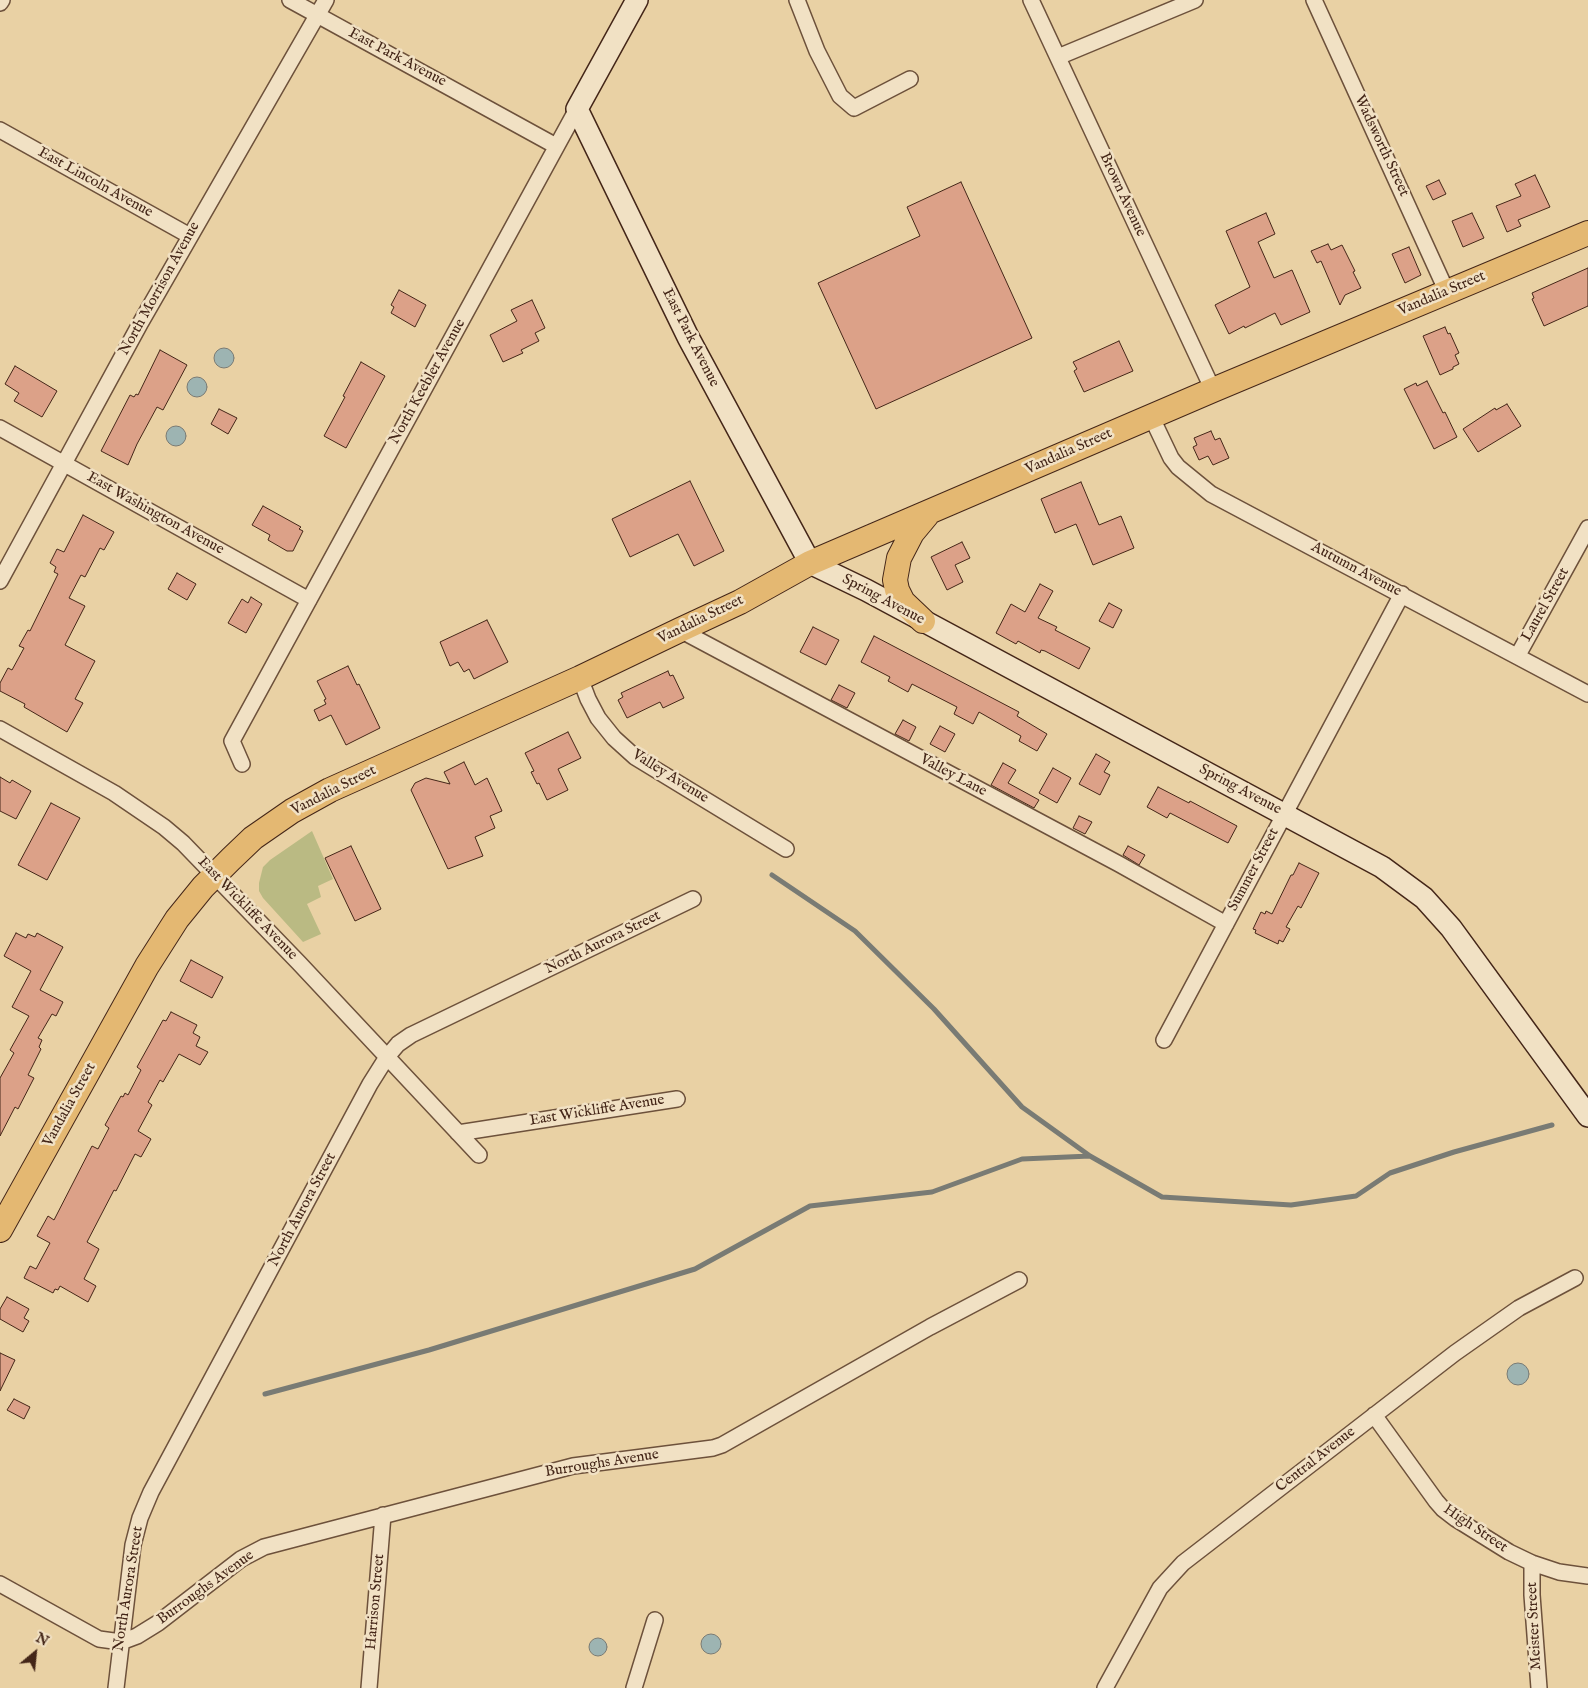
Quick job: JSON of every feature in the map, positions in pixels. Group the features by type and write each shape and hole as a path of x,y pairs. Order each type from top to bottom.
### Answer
{"main road":[{"name":"Vandalia Street","path":"0,1230 147,966 186,908 215,874 253,838 280,818 310,800 384,765 580,678 740,602 810,563 1151,416 1588,233"},
{"path":"923,621 903,602 897,590 895,580 898,558 912,533 930,512"}],"street":[{"name":"East Park Avenue","path":"290,0 556,146"},
{"name":"North Morrison Avenue","path":"0,581 190,236 326,0"},
{"name":"North Keebler Avenue","path":"242,764 232,741 637,0"},
{"path":"798,0 816,51 840,96 854,108 910,80"},
{"name":"Brown Avenue","path":"1032,0 1213,390"},
{"path":"1058,57 1195,0"},
{"name":"Wadsworth Street","path":"1314,0 1447,292"},
{"name":"East Park Avenue","path":"577,110 688,337 810,563"},
{"name":"East Lincoln Avenue","path":"0,130 190,236"},
{"name":"Autumn Avenue","path":"1151,416 1171,458 1185,474 1211,494 1518,655 1588,694"},
{"name":"East Washington Avenue","path":"0,428 309,600"},
{"name":"Laurel Street","path":"1518,655 1588,528"},
{"name":"Spring Avenue","path":"810,563 866,590 1382,867 1424,898 1451,928 1588,1116"},
{"name":"Summer Street","path":"1164,1040 1402,594"},
{"name":"Valley Lane","path":"680,630 1119,864 1226,924"},
{"name":"Valley Avenue","path":"580,678 598,718 614,738 635,757 786,849"},
{"name":"East Wickliffe Avenue","path":"0,729 114,793 164,827 215,874 479,1155"},
{"name":"North Aurora Street","path":"116,1688 133,1545 140,1518 151,1492 370,1084 387,1057 398,1044 411,1036 693,899"},
{"name":"East Wickliffe Avenue","path":"458,1133 677,1099"},
{"name":"Central Avenue","path":"1105,1688 1160,1588 1174,1571 1374,1415 1491,1327 1519,1308 1575,1278"},
{"name":"Burroughs Avenue","path":"121,1642 137,1636 158,1623 241,1559 264,1547 573,1466 713,1448 722,1445 930,1327 1019,1280"},
{"name":"High Street","path":"1374,1415 1443,1510 1509,1552 1532,1563 1559,1572 1588,1576"},
{"name":"Harrison Street","path":"369,1688 383,1515"},
{"name":"Meister Street","path":"1532,1563 1532,1595 1539,1688"},
{"path":"0,1584 99,1639 121,1642"},
{"path":"634,1688 655,1620"}],"green space":[{"path":"312,831 333,879 318,886 321,897 307,904 321,934 303,942 263,898 259,891 259,883 263,867 270,860"}],"water":[{"path":"224,348 231,351 234,358 231,365 224,368 217,365 214,358 217,351"},
{"path":"197,377 204,380 207,387 204,394 197,397 190,394 187,387 190,380"},
{"path":"176,426 183,429 186,436 183,443 176,446 169,443 166,436 169,429"},
{"path":"1518,1363 1526,1366 1529,1374 1526,1382 1518,1385 1510,1382 1507,1374 1510,1366"},
{"path":"707,1634 715,1634 721,1640 721,1648 715,1654 707,1654 701,1648 701,1640"},
{"path":"594,1638 602,1638 607,1643 605,1654 594,1656 589,1651 589,1643"}],"building":[{"path":"1535,175 1550,207 1518,220 1521,226 1507,232 1496,206 1521,196 1515,184"},
{"path":"1439,180 1446,194 1433,200 1426,186"},
{"path":"961,182 1032,338 876,409 818,283 920,236 907,207"},
{"path":"1266,213 1275,234 1258,242 1274,278 1292,270 1310,312 1281,325 1275,313 1229,334 1215,305 1250,287 1226,231"},
{"path":"1472,213 1484,238 1463,247 1452,221"},
{"path":"1328,244 1331,250 1342,245 1361,288 1345,295 1340,305 1321,261 1317,263 1311,251"},
{"path":"1409,247 1421,275 1405,283 1392,254"},
{"path":"1588,268 1588,306 1544,326 1532,299 1534,298 1532,293"},
{"path":"399,290 426,305 415,327 391,313 394,307 391,305"},
{"path":"532,300 545,328 535,333 539,341 521,350 523,353 503,362 490,335 517,321 511,310"},
{"path":"1445,327 1448,334 1450,333 1459,353 1455,355 1459,364 1440,375 1423,336"},
{"path":"1119,341 1133,371 1084,392 1074,371 1077,369 1073,362"},
{"path":"160,350 187,365 163,410 157,407 128,465 101,451 130,395 134,397 136,394 138,395"},
{"path":"361,362 385,376 346,448 324,436"},
{"path":"15,366 57,391 42,417 14,401 19,393 5,384"},
{"path":"1427,381 1457,437 1434,449 1404,389 1416,383 1417,386"},
{"path":"1507,404 1521,426 1478,452 1463,429 1495,408 1496,410"},
{"path":"219,409 237,418 228,434 211,424"},
{"path":"1211,431 1215,440 1220,438 1229,458 1213,465 1208,456 1199,460 1193,447 1197,445 1194,438"},
{"path":"690,481 724,551 694,566 678,534 630,557 612,519"},
{"path":"1081,482 1099,525 1121,516 1134,548 1093,565 1076,524 1055,533 1041,499"},
{"path":"263,506 301,527 299,529 303,531 293,551 287,551 268,540 270,535 252,525"},
{"path":"83,515 114,532 104,550 100,548 85,577 81,575 69,598 85,606 65,645 95,661 75,699 83,703 67,732 24,707 25,704 0,691 0,683 8,668 12,670 24,648 19,646 28,630 30,631 58,574 54,572 56,567 50,563 57,549 64,552"},
{"path":"962,542 970,558 955,565 963,582 947,590 931,557"},
{"path":"177,573 196,584 187,600 168,589"},
{"path":"1040,584 1053,591 1038,618 1057,627 1055,630 1090,648 1079,669 1045,651 1041,650 1040,653 1018,641 1016,644 996,633 1011,604 1025,612"},
{"path":"251,597 262,604 246,633 228,623 242,599 248,603"},
{"path":"1109,603 1122,610 1113,628 1099,621"},
{"path":"487,620 508,662 474,679 469,669 464,672 458,662 450,666 440,642"},
{"path":"813,627 839,640 826,665 800,652"},
{"path":"874,636 1019,712 1017,716 1047,734 1037,751 1019,741 1021,736 979,712 973,724 954,714 957,707 912,684 908,692 888,681 890,677 861,662"},
{"path":"348,666 357,685 359,684 380,728 346,745 331,715 319,721 314,710 326,704 324,700 326,699 317,681"},
{"path":"668,671 670,676 673,675 684,698 663,708 660,702 627,718 618,700 623,697 621,693"},
{"path":"839,685 855,693 847,708 831,700"},
{"path":"903,720 916,727 909,741 895,734"},
{"path":"940,726 955,734 945,752 930,744"},
{"path":"568,732 581,758 558,769 568,790 547,800 531,772 534,771 525,753"},
{"path":"1096,754 1110,762 1104,772 1110,775 1100,795 1079,784"},
{"path":"464,762 475,785 487,778 502,811 490,816 495,828 475,837 483,856 448,869 411,790 415,783 426,778 450,784 444,772"},
{"path":"1003,763 1016,770 1008,783 1039,800 1034,808 991,785"},
{"path":"1053,768 1071,778 1057,803 1039,793"},
{"path":"0,777 10,783 12,780 31,791 16,819 0,811"},
{"path":"1158,787 1189,803 1190,801 1237,826 1228,843 1170,813 1167,818 1147,807"},
{"path":"51,803 80,818 47,880 18,865"},
{"path":"1079,816 1092,822 1085,834 1073,828"},
{"path":"351,846 381,909 355,921 325,858"},
{"path":"1128,846 1145,855 1139,865 1123,855"},
{"path":"1299,863 1319,873 1301,908 1298,906 1286,927 1290,929 1283,942 1279,940 1278,944 1255,933 1256,930 1253,929 1261,912 1265,914 1266,911 1272,914"},
{"path":"16,933 26,938 28,934 35,937 37,933 63,947 40,990 63,1002 56,1016 52,1014 38,1038 42,1040 39,1047 41,1049 28,1075 34,1078 18,1109 15,1107 0,1136 0,1078 14,1053 10,1050 29,1016 12,1007 31,971 4,956"},
{"path":"191,960 223,977 212,998 180,981"},
{"path":"171,1012 197,1025 193,1033 200,1037 196,1046 208,1052 200,1065 179,1054 163,1082 160,1080 148,1102 152,1105 138,1131 151,1139 141,1157 135,1154 87,1242 99,1249 84,1279 96,1286 88,1302 60,1286 53,1293 24,1278 30,1266 36,1269 50,1243 37,1236 48,1216 54,1220 92,1146 98,1149 109,1128 105,1125 121,1096 123,1097 125,1093 128,1095 141,1070 137,1067 163,1020 166,1021"},
{"path":"7,1297 29,1309 24,1318 29,1321 23,1332 0,1319 0,1309"},
{"path":"0,1353 15,1360 0,1391"},
{"path":"14,1399 30,1407 24,1419 7,1410"}],"waterway":[{"path":"772,875 855,931 934,1009 1022,1107 1090,1156"},
{"path":"265,1394 429,1350 695,1269 810,1206 932,1192 1022,1159 1090,1156 1162,1197 1291,1205 1356,1196 1390,1173 1454,1152 1552,1125"}]}
